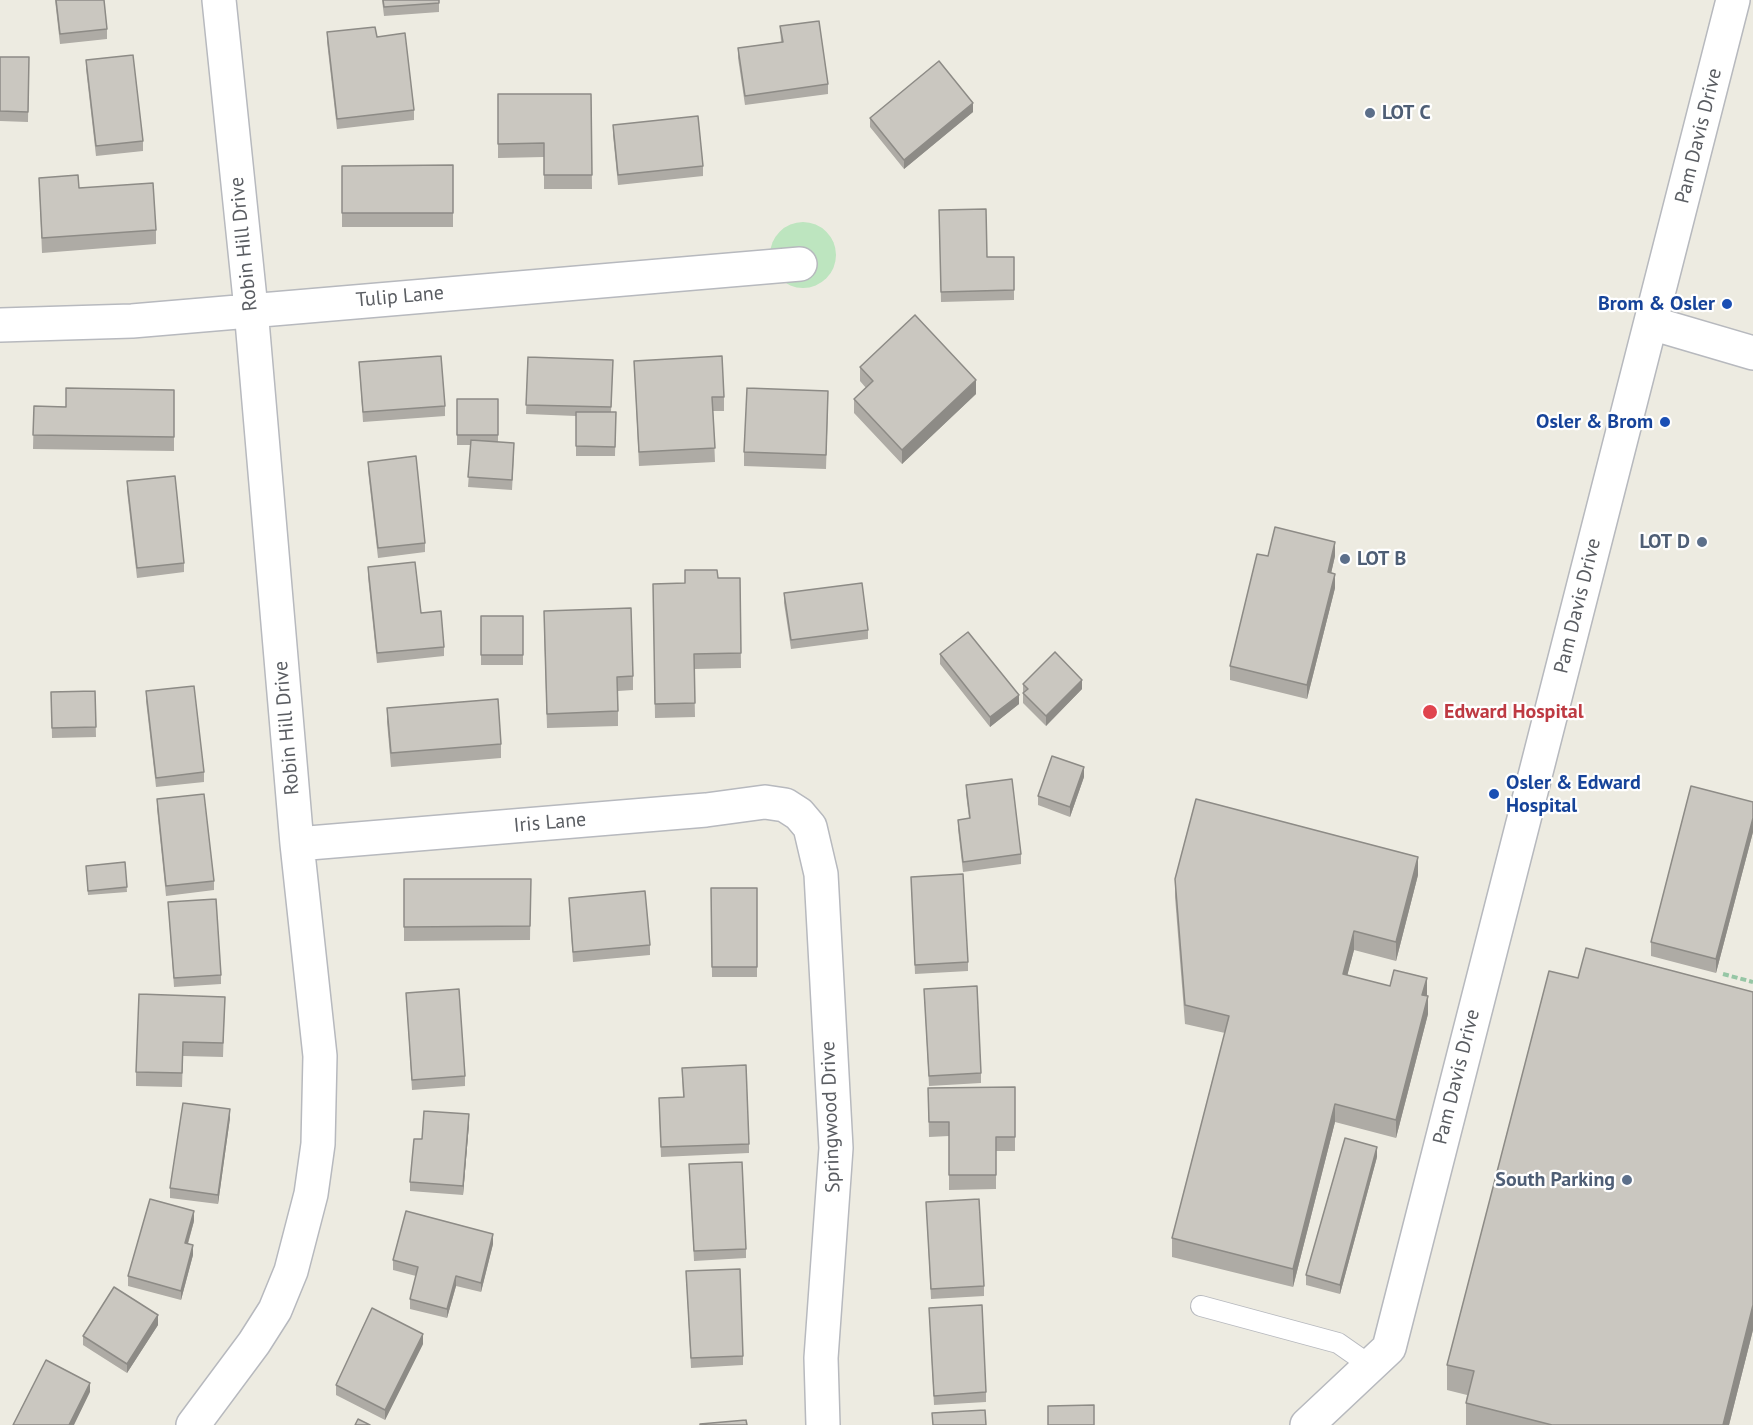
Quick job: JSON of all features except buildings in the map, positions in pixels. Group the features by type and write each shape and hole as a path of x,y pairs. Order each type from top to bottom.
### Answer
{"street":[{"name":"Robin Hill Drive","path":"192,1425 254,1343 275,1310 291,1271 311,1194 318,1144 320,1056 297,844 251,309 219,0"},
{"name":"Pam Davis Drive","path":"1307,1425 1389,1348 1733,0"},
{"name":"Tulip Lane","path":"0,325 132,321 251,309 800,264"},
{"path":"1651,323 1753,353"},
{"name":"Iris Lane","path":"297,844 706,810 765,802 785,805 799,814"},
{"name":"Springwood Drive","path":"799,814 810,827 821,874 836,1148 821,1358 823,1425"}],"lane":[{"path":"1201,1306 1338,1343 1371,1366"}],"path":[{"path":"1723,974 1753,982"}],"green space":[{"path":"796,222 810,222 822,227 831,236 836,255 834,268 827,279 810,288 796,288 784,283 775,274 770,262 770,248 775,236 784,227"}],"place":[{"name":"LOT C","path":"1370,113"},
{"name":"Brom & Osler","path":"1727,304"},
{"name":"Osler & Brom","path":"1665,422"},
{"name":"LOT D","path":"1702,542"},
{"name":"LOT B","path":"1345,559"},
{"name":"Edward Hospital","path":"1430,712"},
{"name":"Osler & Edward Hospital","path":"1494,794"},
{"name":"South Parking","path":"1627,1180"}]}
